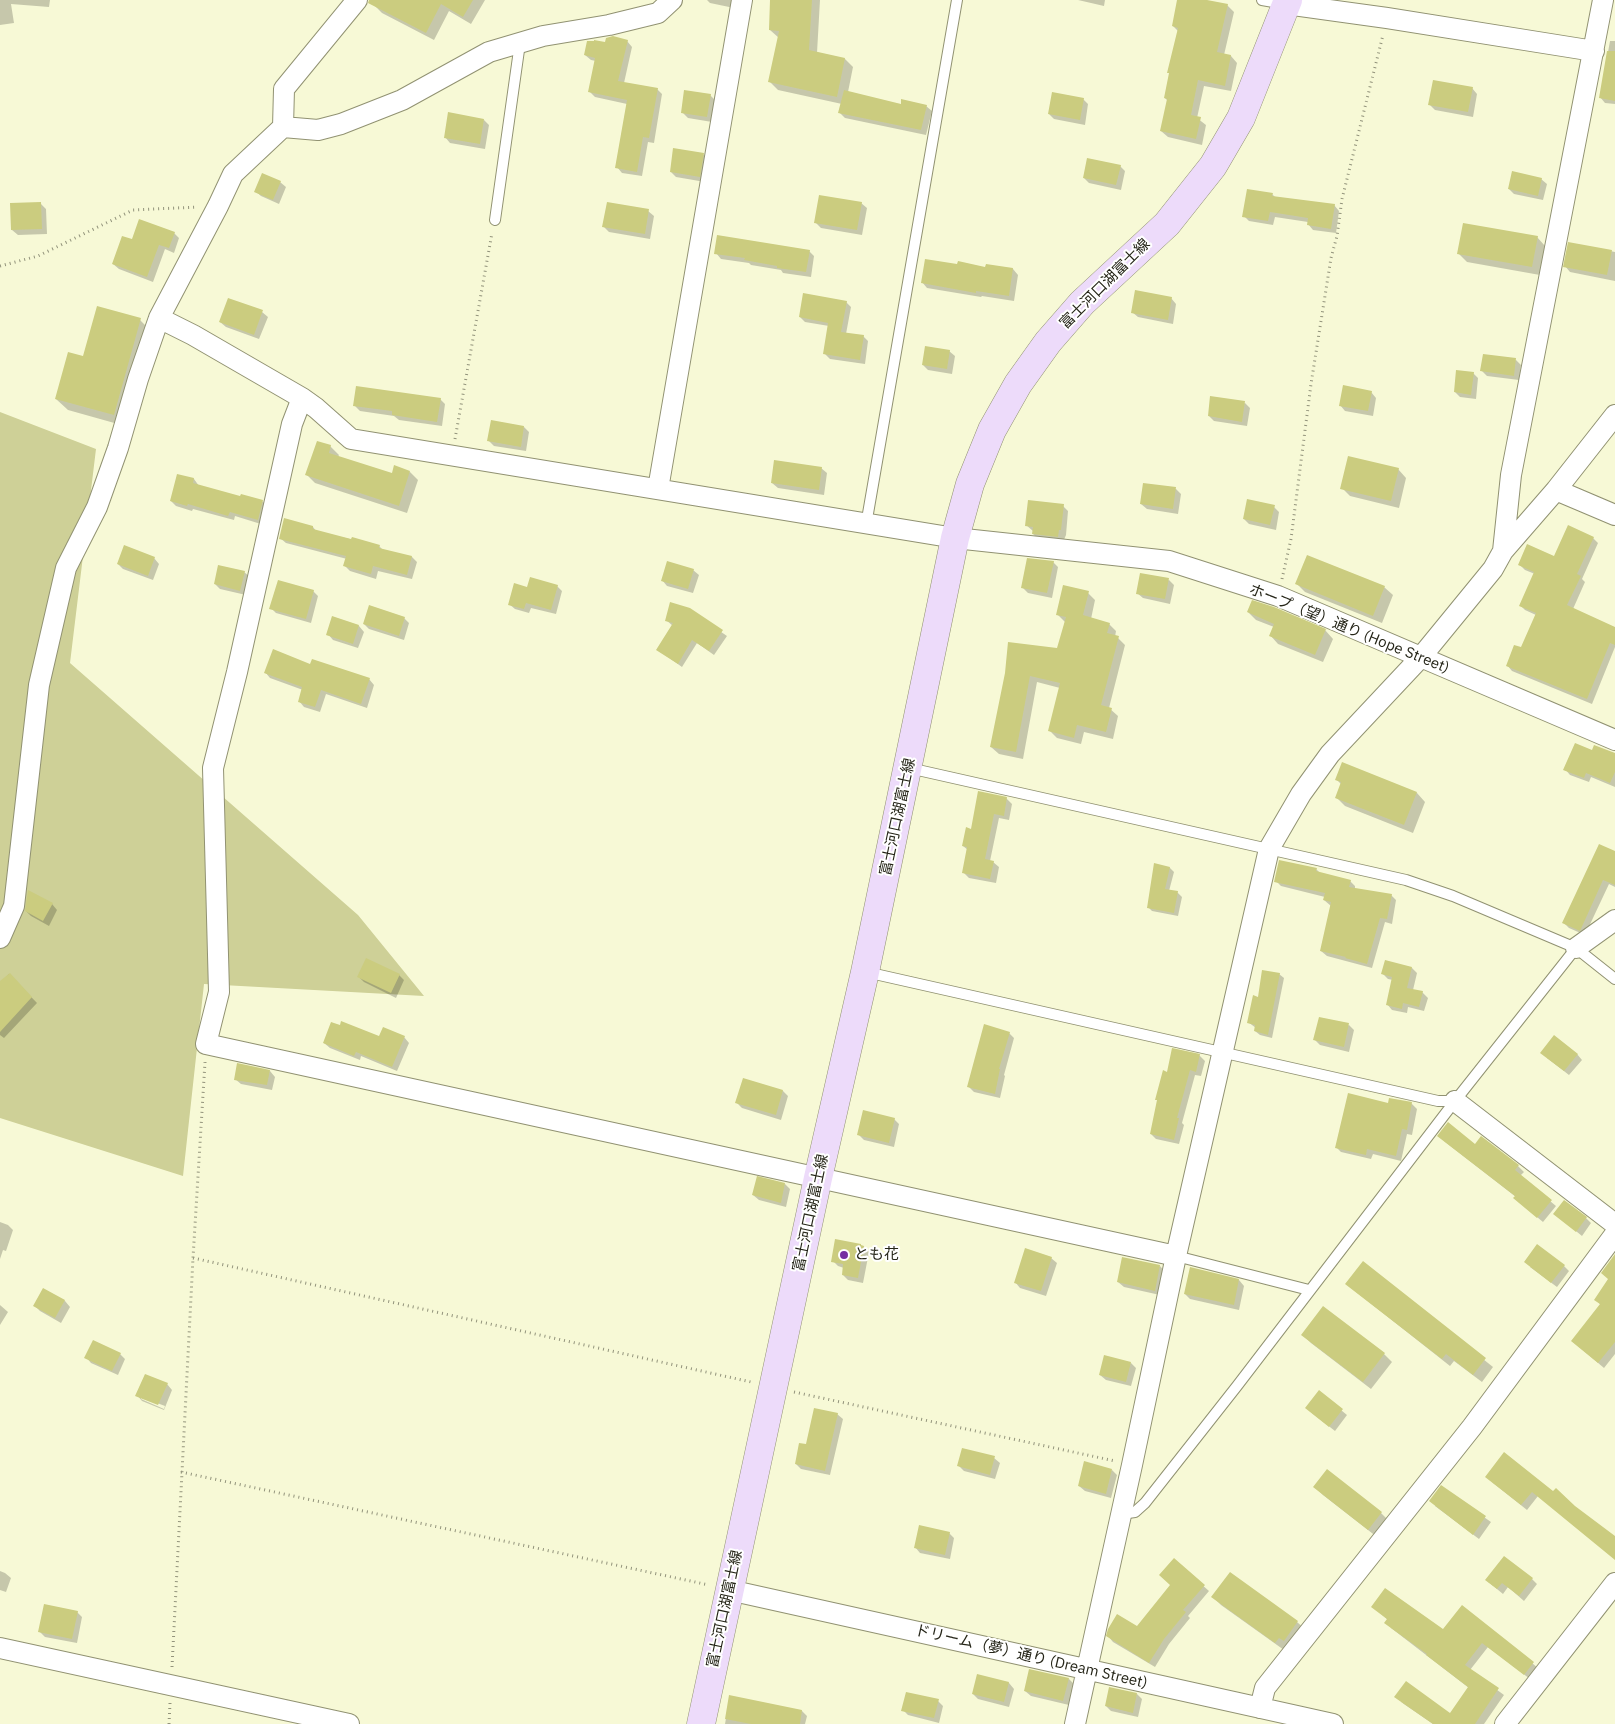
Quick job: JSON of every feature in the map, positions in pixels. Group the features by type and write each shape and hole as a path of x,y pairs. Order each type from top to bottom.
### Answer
{"main road":[{"name":"富士河口湖富士線","path":"701,1724 818,1178 865,972 955,538 970,484 992,430 1018,384 1048,342 1082,303 1166,224 1213,166 1241,118 1279,1"}],"street":[{"path":"0,938 14,906 39,685 66,568 97,507 118,448 158,318 233,174 283,127 284,89 357,0"},
{"path":"283,127 318,130 340,124 402,100 489,52 543,36 609,25 658,13 672,0"},
{"path":"658,489 742,0"},
{"path":"1503,551 1511,475 1594,51 1602,0"},
{"path":"1279,1 1594,51"},
{"name":"ホープ（望）通り (Hope Street)","path":"158,318 193,335 302,398 351,439 452,454 866,525 955,538 1169,560 1278,596 1615,740"},
{"path":"302,398 292,424 237,672 213,768 219,992 206,1044 1176,1256"},
{"path":"1075,1724 1176,1256 1270,849 1302,794 1330,754 1421,657 1493,569 1503,551 1556,490 1615,415"},
{"path":"1556,490 1615,515"},
{"path":"1576,948 1615,920"},
{"path":"1455,1101 1615,1224"},
{"path":"1260,1708 1265,1688 1472,1426 1615,1234"},
{"path":"1505,1724 1615,1583"},
{"name":"ドリーム（夢）通り (Dream Street)","path":"729,1590 1333,1724"},
{"path":"0,1648 349,1724"}],"lane":[{"path":"866,525 957,0"},
{"path":"495,220 520,43"},
{"path":"908,768 1406,880 1453,896 1576,948 1615,979"},
{"path":"1121,1514 1134,1512 1145,1503 1238,1386 1309,1290 1455,1101 1576,948"},
{"path":"865,972 1438,1101 1455,1101"},
{"path":"1176,1256 1309,1290"}],"path":[{"path":"1278,596 1291,539 1311,384 1342,199 1388,18"},
{"path":"0,266 38,256 132,210 218,206"},
{"path":"452,454 495,220"},
{"path":"169,1724 181,1472 206,1044"},
{"path":"193,1258 774,1388 1132,1465"},
{"path":"181,1472 729,1590"}],"green space":[{"path":"0,412 96,449 70,663 358,915 424,996 204,984 183,1176 0,1118"}],"building":[{"path":"369,0 473,0 463,17 441,4 426,33 368,3"},
{"path":"770,0 812,0 809,50 845,58 837,97 768,82 779,31 769,30"},
{"path":"1177,0 1207,0 1228,4 1217,52 1231,55 1225,86 1198,80 1191,115 1201,117 1196,139 1160,131 1167,99 1164,98 1169,73 1167,73 1178,28 1172,26"},
{"path":"613,36 628,40 618,81 658,88 649,138 643,137 637,172 615,168 627,100 588,92 595,58 584,55 587,41 605,42 606,38"},
{"path":"1607,51 1615,51 1615,101 1599,98"},
{"path":"1433,80 1473,87 1468,112 1428,105"},
{"path":"684,90 711,94 707,117 681,113"},
{"path":"844,90 901,104 901,99 927,105 921,130 838,113"},
{"path":"1052,92 1084,98 1080,120 1048,114"},
{"path":"448,112 484,119 480,144 444,138"},
{"path":"673,148 704,153 700,177 670,172"},
{"path":"1087,158 1121,165 1116,185 1083,178"},
{"path":"1512,171 1542,178 1538,196 1508,189"},
{"path":"262,173 281,181 273,200 254,192"},
{"path":"1247,189 1273,193 1272,196 1335,204 1331,229 1307,225 1308,218 1270,212 1268,221 1242,217"},
{"path":"819,195 862,202 857,230 814,223"},
{"path":"41,202 42,229 11,230 10,203"},
{"path":"607,202 649,209 645,234 602,227"},
{"path":"139,219 175,232 169,248 159,245 147,277 112,264 122,236 132,239"},
{"path":"1463,223 1538,236 1532,267 1457,254"},
{"path":"717,235 810,250 806,272 777,268 777,266 744,260 745,258 714,254"},
{"path":"1568,242 1612,250 1607,275 1563,267"},
{"path":"925,259 957,264 958,261 985,267 986,264 1013,268 1009,296 976,291 976,293 921,283"},
{"path":"1135,290 1172,297 1168,320 1131,313"},
{"path":"803,293 847,301 841,332 864,335 860,360 823,354 828,323 799,317"},
{"path":"228,298 263,310 254,335 219,322"},
{"path":"97,306 141,318 114,415 55,399 68,352 83,356"},
{"path":"925,346 950,350 947,369 922,365"},
{"path":"1483,354 1516,358 1514,376 1480,371"},
{"path":"1456,370 1474,372 1471,395 1454,392"},
{"path":"1343,385 1372,391 1368,411 1339,406"},
{"path":"356,386 441,398 437,422 392,415 392,411 353,406"},
{"path":"1210,396 1245,401 1242,422 1208,416"},
{"path":"491,420 524,426 521,447 487,441"},
{"path":"317,441 331,445 329,453 392,473 394,465 410,471 399,506 305,475"},
{"path":"1348,456 1399,468 1391,501 1340,489"},
{"path":"774,460 822,467 819,490 771,483"},
{"path":"177,474 194,478 193,483 240,496 241,494 263,500 258,520 230,512 228,516 188,504 187,506 170,501"},
{"path":"1143,483 1176,487 1173,509 1140,504"},
{"path":"1247,499 1275,505 1270,525 1243,519"},
{"path":"1028,500 1064,504 1061,530 1059,530 1058,537 1032,534 1033,527 1025,526"},
{"path":"284,518 313,526 313,529 351,539 352,537 380,545 379,548 412,556 407,575 373,566 371,574 343,566 346,556 279,539"},
{"path":"1568,525 1594,537 1577,574 1581,576 1567,605 1615,627 1615,645 1610,643 1587,699 1506,666 1514,645 1521,647 1536,613 1519,606 1534,572 1518,565 1527,544 1554,556"},
{"path":"124,545 155,557 148,576 117,564"},
{"path":"1307,555 1385,586 1373,616 1295,584"},
{"path":"1027,558 1054,561 1047,593 1021,588"},
{"path":"667,561 694,569 688,589 661,581"},
{"path":"218,565 245,571 240,591 214,584"},
{"path":"1140,573 1169,578 1165,599 1136,594"},
{"path":"530,577 558,585 551,610 526,603 524,609 508,605 514,583 527,587"},
{"path":"278,580 314,590 306,619 269,609"},
{"path":"1063,585 1089,591 1083,615 1110,623 1107,633 1119,636 1101,705 1112,708 1106,732 1077,725 1074,738 1048,731 1060,683 1030,676 1016,752 990,747 1005,673 1008,642 1057,648 1066,617 1056,615"},
{"path":"1252,600 1274,607 1326,629 1315,655 1269,636 1274,624 1247,612"},
{"path":"670,602 690,608 723,630 709,651 692,640 678,664 656,650 673,623 665,621"},
{"path":"369,605 405,617 399,636 363,624"},
{"path":"332,616 359,625 353,644 326,635"},
{"path":"273,649 310,664 312,659 370,678 361,704 321,690 315,707 298,702 302,687 264,673"},
{"path":"1575,743 1592,750 1594,745 1615,753 1615,772 1610,783 1586,773 1584,778 1563,770"},
{"path":"1342,762 1417,792 1404,825 1335,798 1341,782 1335,780"},
{"path":"978,791 1007,797 1004,816 994,814 985,859 994,861 990,879 962,873 967,847 962,846 966,827 971,829"},
{"path":"1599,844 1615,851 1615,885 1603,880 1580,931 1562,923"},
{"path":"1279,860 1317,868 1316,871 1351,880 1349,887 1392,894 1387,919 1380,918 1367,964 1320,951 1331,902 1323,900 1325,893 1274,882"},
{"path":"1154,863 1170,867 1165,889 1178,891 1174,913 1147,908"},
{"path":"28,890 53,903 43,921 25,911"},
{"path":"366,958 400,974 391,993 357,977"},
{"path":"1385,960 1412,967 1407,988 1423,991 1419,1007 1403,1003 1402,1009 1386,1005 1392,977 1381,974"},
{"path":"1262,970 1280,973 1268,1035 1254,1031 1255,1025 1247,1023 1253,995 1258,997"},
{"path":"10,973 32,997 0,1032 0,981"},
{"path":"1319,1017 1349,1023 1344,1047 1313,1040"},
{"path":"341,1021 379,1036 383,1027 405,1036 392,1067 356,1052 354,1056 323,1043 331,1022 340,1025"},
{"path":"984,1024 1010,1032 999,1069 995,1094 967,1087"},
{"path":"1554,1035 1578,1054 1564,1071 1540,1053"},
{"path":"1172,1048 1200,1054 1196,1072 1190,1070 1177,1118 1179,1118 1174,1140 1150,1134 1157,1100 1155,1100 1163,1070 1167,1072"},
{"path":"237,1063 270,1070 267,1085 234,1080"},
{"path":"743,1078 783,1090 776,1115 735,1103"},
{"path":"1348,1093 1388,1103 1389,1098 1412,1102 1407,1130 1402,1129 1396,1156 1367,1149 1366,1155 1335,1148"},
{"path":"863,1110 895,1118 889,1143 857,1135"},
{"path":"1448,1122 1475,1144 1481,1136 1519,1165 1515,1170 1552,1200 1537,1218 1513,1198 1515,1196 1437,1136"},
{"path":"757,1176 785,1183 781,1203 752,1195"},
{"path":"1564,1200 1587,1217 1576,1232 1553,1214"},
{"path":"835,1239 864,1246 858,1278 842,1275 843,1264 831,1262"},
{"path":"1537,1244 1565,1265 1551,1283 1524,1262"},
{"path":"1025,1248 1052,1257 1041,1291 1014,1283"},
{"path":"1615,1254 1615,1342 1598,1363 1571,1341 1600,1304 1594,1300 1608,1279 1601,1273"},
{"path":"1122,1257 1160,1265 1155,1291 1117,1282"},
{"path":"1363,1261 1486,1358 1473,1375 1446,1354 1442,1359 1345,1284"},
{"path":"1190,1267 1239,1279 1234,1305 1184,1294"},
{"path":"43,1288 65,1300 55,1318 33,1306"},
{"path":"1323,1306 1385,1353 1363,1382 1301,1335"},
{"path":"93,1340 121,1353 112,1371 84,1358"},
{"path":"1104,1355 1131,1362 1126,1382 1099,1375"},
{"path":"145,1374 168,1383 158,1405 135,1396"},
{"path":"1319,1390 1343,1409 1329,1427 1305,1408"},
{"path":"814,1408 838,1413 825,1471 795,1464 799,1443 806,1444"},
{"path":"962,1448 995,1456 990,1475 957,1466"},
{"path":"1504,1452 1553,1491 1556,1488 1575,1506 1615,1536 1615,1560 1532,1492 1521,1505 1485,1477"},
{"path":"1084,1461 1112,1469 1106,1494 1078,1486"},
{"path":"1327,1469 1382,1512 1368,1530 1313,1487"},
{"path":"1441,1485 1486,1516 1473,1535 1429,1501"},
{"path":"919,1525 950,1532 945,1555 914,1548"},
{"path":"1504,1556 1533,1578 1519,1596 1502,1583 1497,1589 1485,1580"},
{"path":"1174,1558 1205,1585 1183,1610 1186,1612 1164,1639 1149,1663 1106,1636 1117,1614 1137,1626 1170,1585 1159,1575"},
{"path":"1230,1572 1298,1621 1284,1641 1279,1638 1275,1643 1211,1597"},
{"path":"1385,1588 1443,1629 1462,1605 1534,1662 1524,1675 1482,1643 1465,1665 1499,1688 1475,1724 1433,1724 1394,1697 1406,1681 1450,1713 1468,1687 1384,1623 1387,1619 1371,1607"},
{"path":"44,1604 78,1611 72,1639 38,1632"},
{"path":"1029,1669 1069,1678 1063,1701 1024,1691"},
{"path":"977,1674 1009,1682 1004,1702 972,1694"},
{"path":"1109,1687 1137,1693 1133,1713 1105,1706"},
{"path":"906,1692 939,1699 934,1718 901,1711"},
{"path":"729,1695 802,1710 800,1724 751,1724 725,1719"}],"place":[{"name":"とも花","path":"844,1255"}]}
